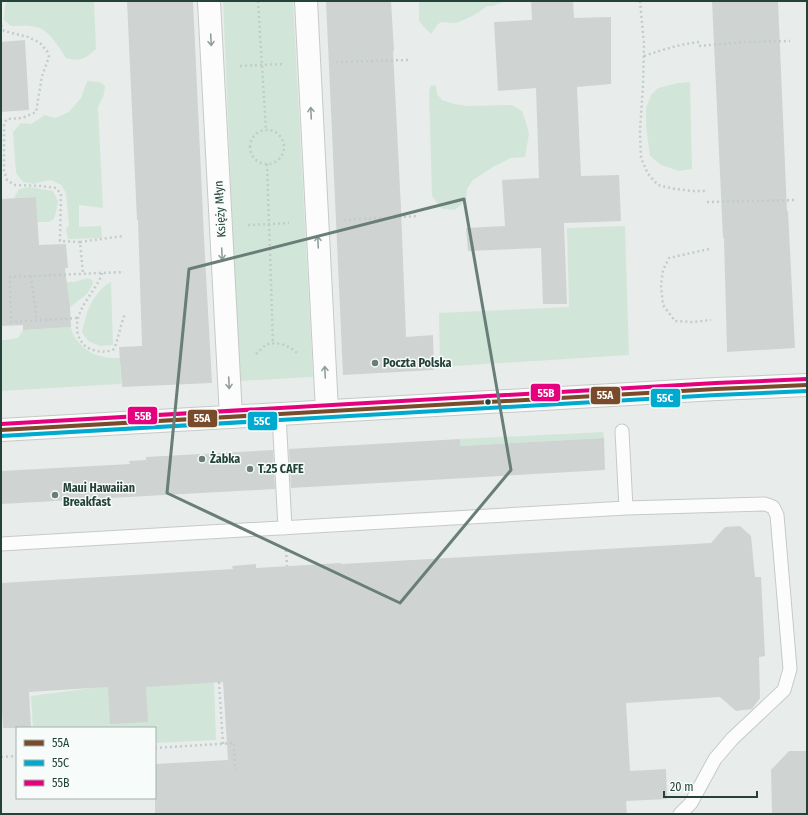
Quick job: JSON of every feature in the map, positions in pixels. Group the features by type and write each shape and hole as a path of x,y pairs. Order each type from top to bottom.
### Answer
{"street":[{"name":"Księży Młyn","path":"209,1 230,417"},
{"path":"306,1 327,411"},
{"path":"1,430 708,390 807,386"}],"lane":[{"path":"279,414 285,528"},
{"path":"622,430 626,508"},
{"path":"1,544 626,508 765,504 773,507 777,515 790,669 784,690 732,739 715,759 691,803 680,814"}],"path":[{"path":"258,1 266,130"},
{"path":"640,1 644,44 640,131 641,158 648,174 658,185 675,189 706,191"},
{"path":"1,25 4,31 28,37 40,43 47,51 49,57 42,76 36,112 22,118 7,119 4,123 4,172 7,180 14,185 56,188 61,194 60,241 80,242 123,236"},
{"path":"699,46 744,42 790,41"},
{"path":"644,56 668,48 699,42"},
{"path":"212,66 409,60"},
{"path":"266,130 276,132 283,141 284,146 284,152 278,161 267,164 262,163 254,157 250,148 251,142 256,134 266,130"},
{"path":"267,164 273,344"},
{"path":"707,202 797,200"},
{"path":"221,226 418,216"},
{"path":"80,242 82,274"},
{"path":"709,249 669,258 663,270 661,285 664,305 675,321 692,322 711,320"},
{"path":"78,318 11,322 10,277 124,272"},
{"path":"102,273 98,283 84,303 78,318 77,329 79,340 89,348 98,351 110,351 114,349 121,324 126,314"},
{"path":"31,276 37,320"},
{"path":"228,363 249,360 267,344 284,344 295,351 302,359 324,357"},
{"path":"219,682 223,744"},
{"path":"156,748 234,743 235,770"},
{"path":"1,757 16,756"}],"highlighted area":[{"path":"464,199 511,470 400,603 167,493 189,269"}],"green space":[{"path":"7,1 94,1 96,49 89,55 79,60 66,58 45,31 40,28 30,26 11,26 4,20"},
{"path":"223,1 293,1 313,377 239,381"},
{"path":"419,1 506,1 493,6 487,6 481,11 461,21 452,23 442,22 437,25 431,34 419,21"},
{"path":"87,81 100,82 105,86 104,94 98,107 103,208 79,205 79,227 101,226 102,238 68,239 66,228 69,226 66,193 61,185 51,180 34,184 23,182 16,173 13,132 21,123 31,124 45,115 55,118 69,112 81,98"},
{"path":"690,82 692,169 679,171 661,165 650,156 646,127 646,108 651,95 658,88 678,83"},
{"path":"431,85 436,86 437,94 442,100 454,104 467,106 512,105 522,111 529,134 525,157 511,158 493,167 473,180 467,189 466,200 455,210 442,209 432,196 429,91"},
{"path":"29,187 53,191 58,201 54,219 49,222 37,222 36,197 14,198 19,189"},
{"path":"625,226 629,355 440,367 439,313 569,307 567,228"},
{"path":"88,278 92,280 93,284 87,294 70,307 66,282 75,282"},
{"path":"111,282 113,345 100,346 88,341 82,332 92,301 103,287"},
{"path":"71,327 75,337 86,349 96,355 120,358 121,384 1,391 1,340 18,338 23,330"},
{"path":"603,432 604,438 460,446 460,439"},
{"path":"214,682 216,740 156,743 156,727 33,727 31,696 108,686 143,686"}],"building":[{"path":"127,1 193,1 212,383 122,387 119,347 142,346 138,220"},
{"path":"326,1 391,1 406,337 433,335 434,370 343,375"},
{"path":"531,1 573,1 574,18 611,17 611,84 577,87 581,176 619,175 621,221 564,223 567,304 543,304 541,248 468,251 466,228 505,226 502,180 539,178 536,88 498,91 494,22 532,20"},
{"path":"712,1 778,1 787,211 795,348 727,352 724,238"},
{"path":"25,40 29,110 1,112 1,42"},
{"path":"36,197 39,245 66,244 68,268 65,268 71,327 23,330 23,325 1,326 1,199"},
{"path":"604,438 605,470 291,488 289,449 460,439 460,446"},
{"path":"273,450 275,489 1,504 1,471 130,464 129,461 146,460 146,457"},
{"path":"740,526 751,536 755,577 761,577 765,656 759,657 760,698 752,709 736,711 720,697 626,703 630,771 666,769 667,799 626,801 627,814 155,814 156,764 228,760 223,682 146,687 148,722 110,724 108,687 29,692 31,727 3,728 1,691 1,583 233,569 232,566 256,564 256,568 711,543 725,527"},
{"path":"789,751 807,751 807,814 772,814 771,770"}],"transit line":[{"name":"55B","path":"1,424 807,379"},
{"name":"55A","path":"1,430 807,385"},
{"name":"55C","path":"1,436 807,391"}],"place":[{"name":"Poczta Polska","path":"375,363"},
{"name":"Żabka","path":"202,459"},
{"name":"T.25 CAFE","path":"250,469"},
{"name":"Maui Hawaiian Breakfast","path":"55,495"}]}
